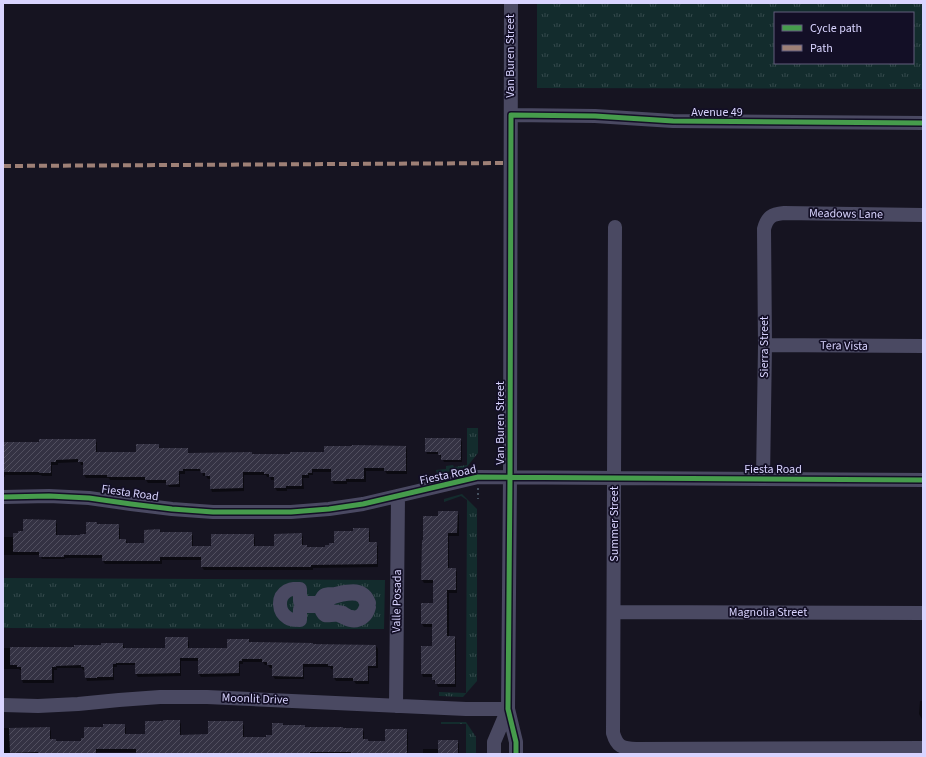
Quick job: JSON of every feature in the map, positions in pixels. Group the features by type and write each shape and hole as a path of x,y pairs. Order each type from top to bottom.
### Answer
{"street":[{"name":"Van Buren Street","path":"510,3 510,477 508,709 516,742 516,754"},
{"name":"Avenue 49","path":"511,115 595,116 673,122 923,123"},
{"name":"Meadows Lane","path":"771,217 777,213 923,215"},
{"name":"Sierra Street","path":"763,478 765,345 764,229 766,223 771,217"},
{"name":"Summer Street","path":"616,227 613,733 615,740 620,746 636,749 923,748"},
{"name":"Tera Vista","path":"765,345 923,346"},
{"name":"Fiesta Road","path":"3,497 48,496 89,498 172,509 213,512 291,512 329,509 363,504 478,477 923,480"},
{"name":"Valle Posada","path":"396,706 398,496"},
{"path":"300,588 300,601 303,603 320,603 323,596 326,594 353,591 362,593 366,596 369,603 366,603 365,599 357,593 331,597 326,604 331,612 335,612 355,618 363,614 366,607 369,607 364,617 361,619 350,620 336,615 325,615 320,606 303,606 300,609 300,620 293,620 287,618 281,612 279,604 287,591 300,588"},
{"name":"Magnolia Street","path":"614,612 923,613"},
{"name":"Moonlit Drive","path":"3,705 38,706 119,700 206,697 396,706 508,709"},
{"name":"Van Buren Street","path":"494,754 494,742 508,709"}],"green space":[{"path":"537,3 923,3 923,89 537,88"},
{"path":"467,428 478,428 478,453 466,468 437,474 436,470 446,469 446,466 453,465 454,467 467,465"},
{"path":"462,494 477,509 477,681 463,697 439,696 439,692 466,693 467,500 461,496 444,502 444,499"},
{"path":"3,578 385,580 384,629 3,628"},
{"path":"441,722 466,722 476,737 476,754 466,754 466,724 441,724"}],"building":[{"path":"425,438 461,438 461,460 441,460 441,455 438,455 438,452 425,452"},
{"path":"39,439 96,439 96,452 136,452 136,444 159,444 159,448 188,448 188,453 252,452 252,454 324,452 324,446 406,446 406,471 384,471 384,468 364,468 364,479 331,481 331,469 312,469 312,473 302,475 302,486 286,486 286,488 274,488 274,477 269,477 269,474 264,474 264,472 243,472 243,488 210,489 210,476 205,476 205,473 201,473 200,469 183,469 183,471 179,471 179,484 166,485 166,480 145,480 145,477 107,477 107,475 83,475 83,462 78,462 78,459 56,460 56,462 51,462 51,473 3,472 3,442 39,442"},
{"path":"438,511 458,511 457,533 448,533 448,568 456,568 456,590 447,590 447,636 455,636 455,684 435,684 435,680 432,680 432,674 421,674 421,646 432,646 432,624 421,624 421,603 433,603 433,580 421,580 423,516 438,516"},
{"path":"23,519 56,520 56,535 86,534 86,522 97,522 97,524 119,524 119,539 126,539 126,543 144,543 144,530 160,529 160,532 192,532 192,546 211,546 211,534 254,534 254,546 274,546 274,534 302,533 302,545 307,545 307,547 325,547 325,545 329,545 329,543 334,543 334,531 353,531 353,528 369,528 369,542 377,542 377,564 311,565 311,567 201,567 201,557 160,557 160,561 102,561 102,555 64,555 64,557 39,557 39,552 13,552 13,533 23,531"},
{"path":"165,637 188,637 188,648 227,648 227,639 249,639 249,642 376,645 376,666 368,666 368,681 353,681 353,678 333,678 333,666 328,666 328,664 303,664 303,677 272,676 272,665 267,665 267,662 262,662 262,659 242,659 242,661 239,661 239,673 198,674 198,658 180,658 180,673 135,674 135,663 116,663 113,664 113,677 97,678 85,678 84,667 81,667 81,665 56,666 52,667 52,680 21,680 21,667 17,667 17,665 10,665 10,647 74,647 74,645 123,643 123,648 165,648"},
{"path":"180,720 180,735 208,734 208,721 243,721 243,737 266,737 266,735 272,735 272,723 283,723 283,725 305,725 305,727 363,728 363,739 368,739 368,741 385,741 385,729 407,729 407,754 310,752 310,754 136,754 136,749 96,749 96,754 38,754 38,752 10,753 9,728 50,727 50,739 56,739 56,741 81,741 81,738 84,738 84,727 103,727 103,724 125,724 125,734 145,734 145,721"},
{"path":"438,740 458,740 458,754 438,754"}],"marked path":[{"path":"3,166 511,163"}],"cycle path":[{"path":"516,754 516,742 508,709 511,115 595,116 673,121 923,123"},
{"path":"3,497 49,496 89,498 172,509 213,512 291,512 329,509 363,504 478,477 923,480"}]}
